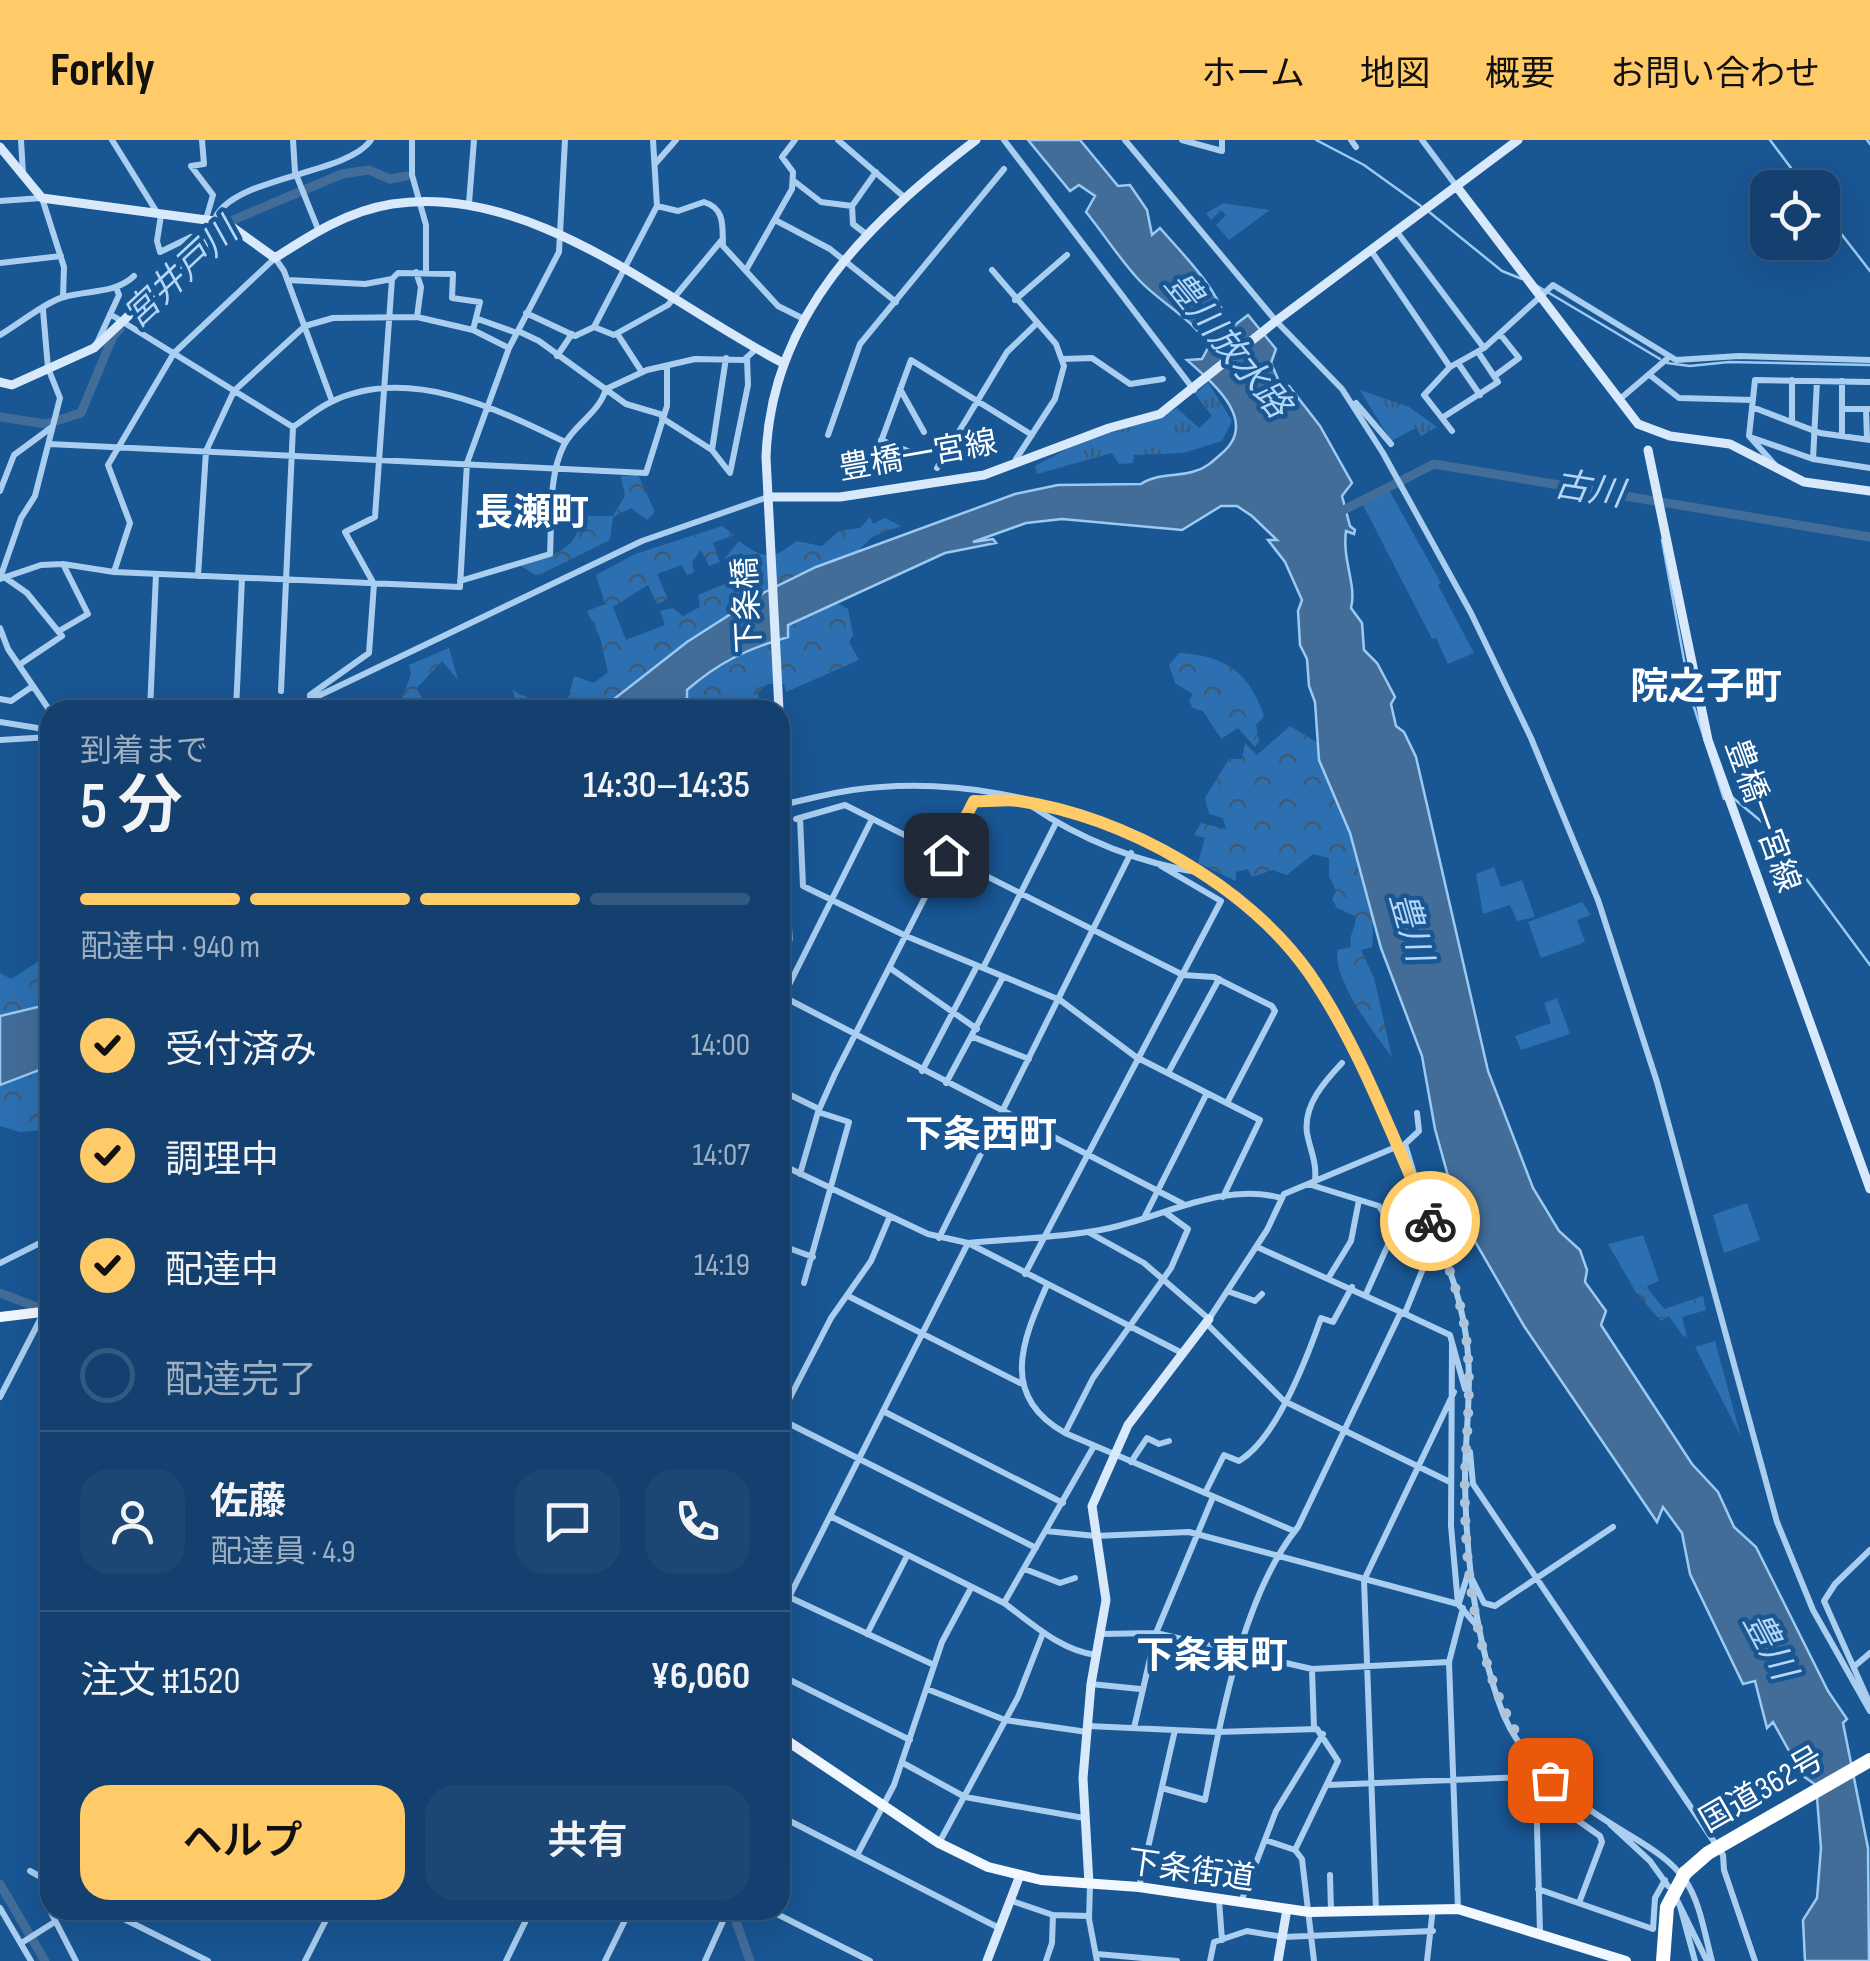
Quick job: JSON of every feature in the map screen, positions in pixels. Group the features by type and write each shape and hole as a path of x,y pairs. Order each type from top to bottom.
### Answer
{"highway":[{"name":"国道362号","path":"1684,1874 1708,1854 1870,1760"},
{"path":"1663,1961 1665,1915 1684,1874"}],"main road":[{"path":"768,497 768,422 783,363 804,318 866,234 903,196 976,140"},
{"name":"豊橋一宮線","path":"768,497 840,498 984,475 1109,428 1160,414 1518,140"},
{"path":"0,147 42,198 219,222 275,258 318,230 368,210 417,201 468,203 560,234 783,363"},
{"path":"1458,187 1528,281 1546,292 1619,400 1646,429 1730,444 1818,485 1870,491"},
{"path":"2,387 94,348 125,323 219,222"},
{"name":"豊橋一宮線","path":"1648,450 1708,740 1870,1189"},
{"name":"下条橋","path":"768,497 778,700"},
{"path":"0,1317 40,1313"},
{"path":"1089,1884 1084,1818 1087,1729 1106,1588 1094,1536 1092,1506 1128,1425 1208,1321"},
{"name":"下条街道","path":"790,1743 939,1842 988,1867 1020,1875 1139,1887 1308,1912 1458,1909 1626,1961"},
{"path":"987,1961 1020,1875"},
{"path":"1278,1961 1286,1910"}],"street":[{"path":"22,140 23,176"},
{"path":"112,140 160,215 160,252 191,237 208,238"},
{"path":"202,140 204,164 192,166 213,195 219,222"},
{"path":"293,140 295,172 318,230"},
{"path":"219,222 226,205 295,172 330,166 371,140"},
{"path":"412,140 417,201 425,218 426,271"},
{"path":"468,203 474,140"},
{"path":"2,578 41,564 64,564 114,572 460,588 467,464 510,348 559,252 565,140"},
{"path":"526,312 576,336 594,326 657,206 653,140"},
{"path":"654,165 676,140"},
{"path":"795,140 782,157 794,181 821,202 852,206"},
{"path":"838,140 903,196"},
{"path":"1004,140 1194,390"},
{"path":"1125,140 1272,325 1346,394 1391,444"},
{"path":"1182,140 1222,151 1222,140"},
{"path":"1422,140 1458,187"},
{"path":"828,434 860,344 1004,169"},
{"path":"866,234 853,224 852,206 876,172"},
{"path":"746,270 794,181"},
{"path":"0,201 42,198 62,256 63,297"},
{"path":"657,206 678,211 710,203 721,214 722,241 778,306 804,318"},
{"path":"775,220 846,261 896,302"},
{"path":"1397,232 1496,374 1498,382 1445,416"},
{"path":"618,335 654,317 673,300 722,241"},
{"path":"1372,252 1454,365 1480,394"},
{"path":"1015,300 1067,255"},
{"path":"0,264 62,256"},
{"path":"114,572 130,524 108,465 117,447 174,354 275,258 288,280 332,401"},
{"path":"984,475 1020,456 1062,384 1063,359 1056,344 1035,325 992,270"},
{"path":"416,272 421,287 417,317"},
{"path":"310,700 310,695 367,657 374,584 346,532 375,517 392,280 398,273 456,275 452,298 480,302 473,330"},
{"path":"0,335 63,297 84,296 134,276"},
{"path":"288,280 365,284 392,280"},
{"path":"94,348 120,292 115,286"},
{"path":"1452,431 1445,416 1424,395 1454,365 1481,350 1546,292 1667,360 1691,362 1740,356 1870,360"},
{"path":"2,578 3,558 36,496 60,398 48,368 43,310"},
{"path":"110,314 292,428"},
{"path":"198,576 206,451 234,391 305,326 333,318 417,317 473,330 510,348"},
{"path":"478,319 517,332 626,404 663,416 712,450 730,473 748,385 747,358"},
{"path":"937,468 1007,352 1035,325"},
{"path":"594,326 618,335 642,372"},
{"path":"557,356 572,334"},
{"path":"1496,374 1519,358 1500,334"},
{"path":"460,582 550,554 556,467 565,442 598,406 605,390 642,372 695,359 747,358 756,349"},
{"path":"712,450 726,382 726,358"},
{"path":"1063,359 1092,358 1130,384 1164,379"},
{"path":"868,477 911,360 1032,435"},
{"path":"1619,400 1667,360"},
{"path":"49,444 646,472 663,416 667,368"},
{"path":"1651,376 1679,398 1752,404 1816,431 1868,440 1868,409 1842,409"},
{"path":"1776,467 1749,436 1756,379 1870,382"},
{"path":"1792,380 1792,422"},
{"path":"1813,460 1816,380"},
{"path":"1842,381 1842,436"},
{"path":"292,428 332,401 385,386 489,404 565,442"},
{"path":"899,388 924,432"},
{"path":"1346,394 1471,613 1572,834 1657,1082 1777,1522 1818,1619 1870,1708"},
{"path":"0,491 14,455 54,422"},
{"path":"281,692 292,428"},
{"path":"1749,436 1813,460 1870,468"},
{"path":"881,440 915,454"},
{"path":"1730,444 1778,446"},
{"path":"310,700 642,541 768,497"},
{"path":"0,540 12,542"},
{"path":"59,631 88,614 64,564"},
{"path":"150,700 156,574"},
{"path":"2,578 27,593 62,636 19,665"},
{"path":"236,700 242,578"},
{"path":"0,628 43,700"},
{"path":"0,699 11,701 33,686"},
{"path":"0,722 40,732"},
{"path":"0,740 40,735"},
{"path":"790,800 885,786 962,790 1024,802 1151,845 1206,874 1247,905 1308,973 1396,1147 1455,1287 1466,1335 1469,1574 1498,1701 1536,1791 1540,1932"},
{"path":"800,1174 818,1111 974,801 1012,800"},
{"path":"1024,802 1072,833 1160,866 1220,901 1150,1044 1136,1057 1026,1274"},
{"path":"1223,1197 1260,1120 1136,1057 1060,1000 906,936 800,882 798,818 845,805 1183,975 1219,979 1275,1011 1227,1103"},
{"path":"790,981 872,819"},
{"path":"922,1071 1056,823"},
{"path":"939,1238 1131,853"},
{"path":"1160,866 1206,874"},
{"path":"890,968 977,1029"},
{"path":"946,1083 1003,977"},
{"path":"1168,1073 1219,979"},
{"path":"790,1003 1186,1206"},
{"path":"972,1037 1029,1059"},
{"path":"1311,1182 1315,1160 1306,1128 1317,1089 1342,1063"},
{"path":"1144,1218 1207,1093"},
{"path":"790,1096 849,1122 804,1283"},
{"path":"1162,1788 1205,1800 1218,1732 1240,1655 1276,1556 1294,1531 1430,1255 1405,1144 1420,1131 1417,1113"},
{"path":"1208,1321 1282,1198 1396,1147"},
{"path":"790,1169 939,1238 968,1242 1088,1232 1223,1197 1266,1194 1282,1198"},
{"path":"1311,1182 1383,1209 1396,1227 1424,1234"},
{"path":"1329,1277 1351,1241 1359,1200"},
{"path":"1064,1433 1093,1378 1163,1280 1188,1229 1166,1212"},
{"path":"790,1398 830,1318 850,1296 890,1216"},
{"path":"1366,1294 1396,1227"},
{"path":"1088,1232 1144,1263 1208,1321 1284,1401 1450,1482"},
{"path":"968,1242 1182,1353"},
{"path":"790,1595 968,1242"},
{"path":"1,1261 40,1243"},
{"path":"1256,1247 1352,1287 1451,1337 1468,1394"},
{"path":"790,1249 812,1257"},
{"path":"1047,1284 1029,1333 1020,1382 1031,1404 1064,1433 1294,1531"},
{"path":"1205,1493 1224,1455 1239,1461 1245,1458 1272,1426 1321,1318 1333,1322 1352,1287"},
{"path":"1228,1291 1256,1301 1262,1294"},
{"path":"850,1296 1020,1382"},
{"path":"0,1397 40,1323"},
{"path":"1451,1337 1454,1392 1450,1482 1461,1606 1481,1632"},
{"path":"1376,1911 1364,1580 1454,1392"},
{"path":"883,1411 1063,1503"},
{"path":"790,1423 1036,1548"},
{"path":"1467,1436 1473,1484 1723,1855 1724,1870 1756,1961"},
{"path":"1131,1462 1146,1438 1158,1444 1169,1441"},
{"path":"1004,1603 1094,1446"},
{"path":"1134,1728 1156,1633 1213,1497"},
{"path":"830,1516 1004,1603 1073,1650 1096,1655"},
{"path":"1469,1574 1484,1603 1491,1606 1613,1527"},
{"path":"1046,1531 1094,1536 1151,1530 1198,1533 1461,1606"},
{"path":"1870,1550 1835,1584 1824,1601 1856,1665 1870,1708"},
{"path":"866,1634 907,1556"},
{"path":"1024,1569 1060,1582 1075,1578"},
{"path":"1458,1909 1449,1662 1469,1574"},
{"path":"856,1855 903,1763 942,1642 971,1588"},
{"path":"790,1597 934,1665"},
{"path":"939,1842 1005,1720 1043,1633"},
{"path":"1101,1634 1156,1633 1240,1655 1312,1668 1449,1662"},
{"path":"1856,1665 1870,1653"},
{"path":"1312,1668 1314,1728"},
{"path":"790,1680 910,1740"},
{"path":"1091,1684 1140,1689"},
{"path":"927,1689 1005,1720 1087,1729 1218,1732 1314,1728 1323,1734 1338,1762 1296,1850"},
{"path":"1139,1887 1175,1730"},
{"path":"1241,1903 1276,1812 1323,1734"},
{"path":"1518,1744 1550,1780 1684,1874 1710,1961"},
{"path":"903,1763 965,1797 1084,1818"},
{"path":"1328,1784 1525,1777 1536,1791 1602,1842 1579,1903"},
{"path":"790,1821 1001,1928"},
{"path":"1538,1889 1653,1930 1655,1898 1666,1883 1609,1823"},
{"path":"1265,1840 1296,1850 1302,1859 1314,1961"},
{"path":"30,1871 40,1876"},
{"path":"1330,1875 1331,1912"},
{"path":"1089,1884 1088,1916 1097,1957 1177,1961"},
{"path":"1219,1900 1222,1940"},
{"path":"1012,1901 1053,1915 1088,1916"},
{"path":"1694,1961 1679,1903 1710,1961"},
{"path":"1427,1961 1433,1907"},
{"path":"0,1908 24,1941 31,1961"},
{"path":"1046,1961 1052,1943 1053,1915"},
{"path":"52,1920 76,1961"},
{"path":"126,1920 208,1961"},
{"path":"305,1961 326,1920"},
{"path":"506,1961 526,1920"},
{"path":"605,1961 625,1920"},
{"path":"704,1961 723,1920"},
{"path":"790,1920 870,1961"},
{"path":"24,1941 53,1923"},
{"path":"1210,1961 1212,1945 1247,1930 1283,1938 1433,1931"}],"green space":[{"path":"1224,203 1270,210 1229,240 1216,225 1226,215 1221,210 1211,220 1206,213"},
{"path":"1208,382 1232,421 1222,441 1183,453 1134,455 1133,463 1119,464 1112,453 1037,474 1035,466 1089,437 1158,418 1177,408 1199,428 1212,416 1195,394"},
{"path":"1360,390 1409,407 1437,427 1421,436 1416,428 1391,441"},
{"path":"638,475 655,512 647,520 631,508 613,517 610,540 537,576 521,566 569,544 579,528 579,516 613,516 625,496 621,476"},
{"path":"1389,490 1441,583 1438,585 1474,653 1448,664 1436,638 1432,639 1363,505"},
{"path":"870,517 873,524 885,518 901,526 872,537 854,555 765,592 687,643 613,700 564,700 568,699 574,676 594,683 608,672 600,637 587,611 605,604 596,575 635,554 722,526 734,535 713,543 720,562 709,566 701,550 692,562 694,572 687,576 682,565 657,574 668,599 657,604 648,585 613,607 626,640 665,625 660,611 673,608 683,616 700,607 698,595 734,580 725,558 739,541 762,554 774,555 796,541 822,546 839,531 860,528"},
{"path":"837,603 848,609 853,635 849,642 859,660 786,692 784,684 768,684 758,692 759,700 684,700 687,690 722,664 788,638 787,626"},
{"path":"449,648 458,680 442,661 417,688 423,700 402,700 411,674 409,665"},
{"path":"1179,653 1221,662 1251,687 1264,716 1256,725 1259,741 1255,747 1238,728 1221,739 1203,711 1193,708 1189,701 1193,694 1175,683 1169,665"},
{"path":"512,690 533,700 516,700"},
{"path":"1290,726 1318,743 1324,772 1361,864 1373,931 1372,947 1361,950 1374,978 1392,1057 1356,1005 1341,975 1338,950 1351,947 1355,916 1337,908 1332,899 1336,891 1329,876 1329,858 1313,854 1287,875 1273,870 1252,877 1248,869 1236,872 1236,881 1198,863 1205,838 1194,835 1201,823 1226,829 1223,818 1209,814 1205,798 1229,759 1242,759 1245,743 1257,755"},
{"path":"1494,867 1501,887 1522,880 1535,917 1517,921 1510,905 1483,914 1476,874"},
{"path":"1582,902 1591,915 1577,920 1585,942 1541,958 1528,922"},
{"path":"40,960 40,1006 0,1016 0,973 11,979"},
{"path":"1557,998 1570,1034 1521,1050 1515,1036 1551,1023 1544,1003"},
{"path":"40,1070 40,1130 20,1132 0,1126 0,1085"},
{"path":"1747,1203 1760,1240 1724,1253 1713,1215"},
{"path":"1643,1235 1659,1281 1647,1286 1649,1290 1641,1287 1635,1291 1608,1244"},
{"path":"1640,1287 1649,1290 1664,1309 1703,1296 1706,1310 1682,1317 1687,1337 1683,1336 1669,1316 1661,1321 1635,1291"},
{"path":"1715,1341 1741,1437 1695,1347"}],"water":[{"path":"1028,140 1080,140 1118,186 1130,185 1147,210 1152,235 1160,228 1211,289 1227,331 1248,315 1276,349 1271,363 1282,388 1289,386 1320,426 1352,483 1342,496 1350,526 1355,530 1354,534 1346,531 1345,542 1351,608 1362,623 1364,650 1377,663 1395,697 1391,704 1396,726 1404,732 1416,757 1488,1071 1533,1188 1559,1231 1580,1250 1587,1270 1585,1282 1606,1311 1601,1325 1692,1464 1718,1492 1734,1527 1756,1547 1828,1691 1847,1719 1843,1723 1868,1848 1869,1961 1805,1961 1803,1920 1817,1898 1821,1848 1816,1785 1803,1776 1773,1722 1767,1728 1755,1681 1743,1684 1690,1574 1682,1533 1663,1507 1657,1522 1524,1326 1458,1212 1435,1129 1422,1056 1381,948 1350,833 1319,760 1315,702 1307,659 1300,645 1298,611 1302,600 1285,562 1268,540 1277,540 1237,506 1221,506 1182,530 1062,519 1026,523 973,542 993,539 996,543 945,553 788,625 788,637 722,664 687,690 684,700 613,700 687,642 765,592 816,567 1015,494 1058,485 1141,484 1195,471 1212,462 1232,442 1236,429 1229,404 1187,360 1202,359 1209,346 1119,256 1086,212 1095,196 1079,185 1070,191"},
{"path":"40,1006 40,1070 0,1085 0,1016"}],"waterway":[{"path":"1316,140 1364,165 1421,206"},
{"path":"1770,140 1792,170"},
{"path":"1867,140 1870,144"},
{"name":"宮井戸川","path":"172,281 233,220 342,174 369,170 390,179 406,176"},
{"path":"1428,211 1502,271 1522,279"},
{"path":"1840,232 1870,271"},
{"path":"1534,284 1660,359"},
{"name":"宮井戸川","path":"0,417 46,424 81,413 113,336 120,329"},
{"path":"1667,363 1870,365"},
{"name":"古川","path":"1336,514 1434,464 1870,537"},
{"path":"1662,540 1691,698 1724,799"},
{"path":"1732,797 1768,827 1870,965"},
{"path":"0,1293 40,1308"},
{"path":"0,1884 45,1961"},
{"path":"736,1920 750,1961"}],"way so far":[{"path":"1430,1221 1444,1252 1466,1335 1465,1479 1469,1571 1475,1605 1507,1723 1518,1744 1550,1780"}],"district":[{"name":"長瀬町","path":"532,513"},
{"name":"院之子町","path":"1706,687"},
{"name":"下条西町","path":"981,1135"},
{"name":"下条東町","path":"1212,1656"}],"route":[{"path":"946,855 974,801 1012,800 1076,816 1151,845 1203,872 1247,905 1308,973 1347,1042 1430,1221"}],"water label":[{"name":"豊川放水路","path":"1227,345"},
{"name":"豊川","path":"1410,927"},
{"name":"豊川","path":"1769,1646"}]}
